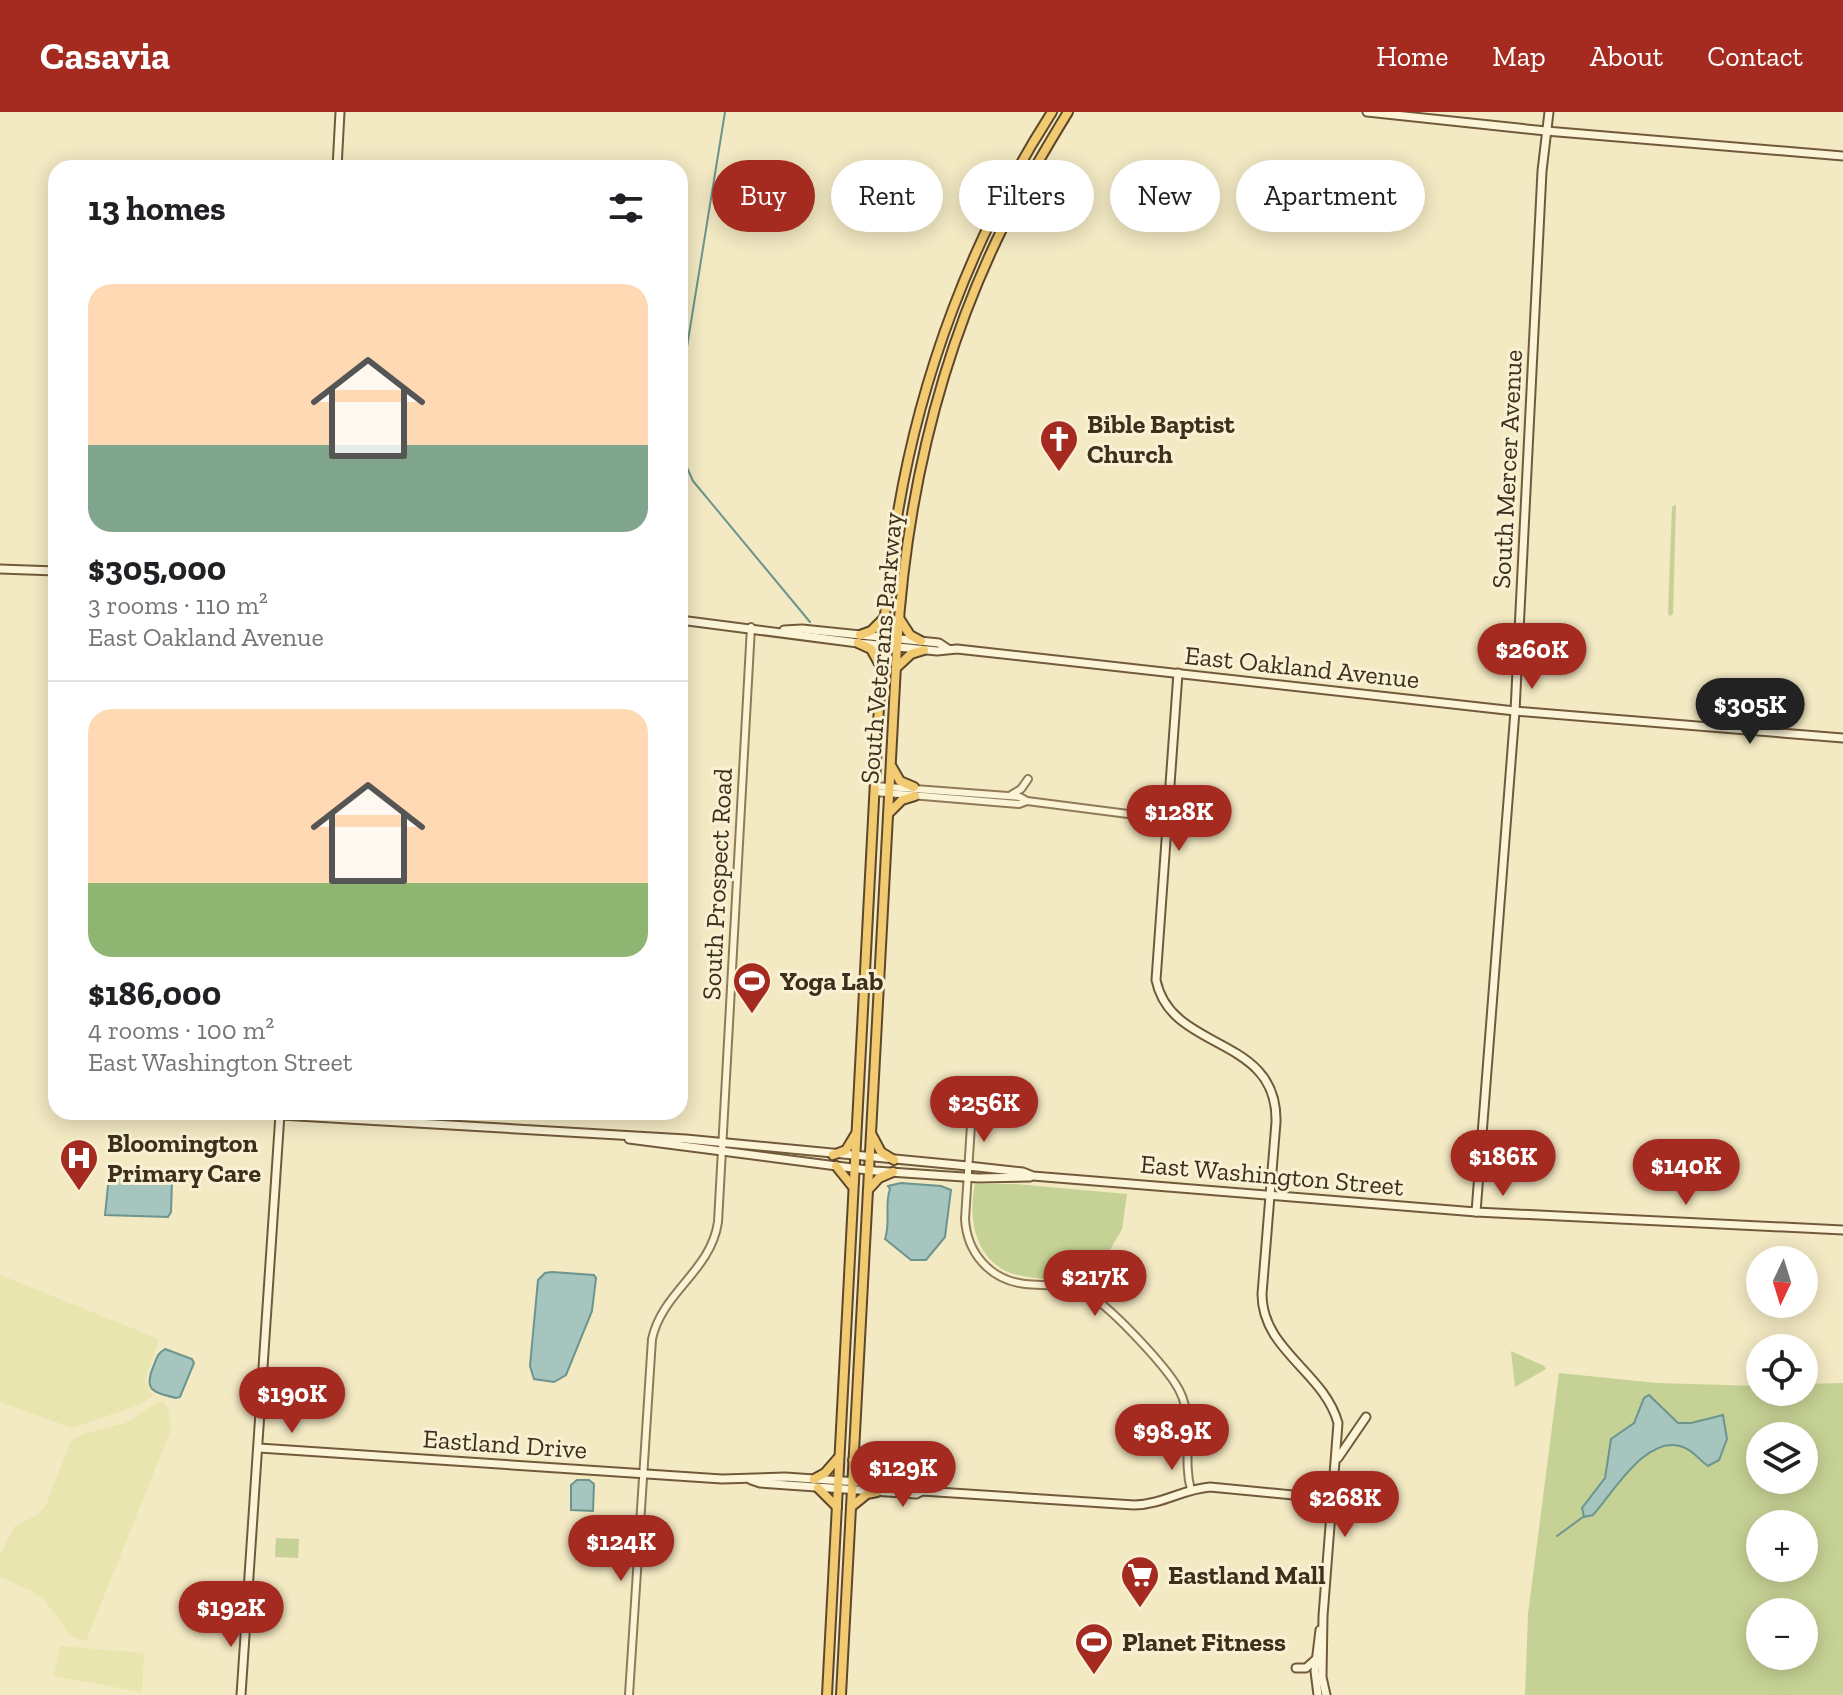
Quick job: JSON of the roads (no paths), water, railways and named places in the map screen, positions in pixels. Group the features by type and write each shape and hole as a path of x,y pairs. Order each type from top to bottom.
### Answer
{"highway":[{"name":"South Veterans Parkway","path":"826,1693 881,667 894,537 905,473 932,371 979,247 1014,176 1052,112"},
{"name":"South Veterans Parkway","path":"840,1694 897,643 909,528 921,464 954,348 975,289 1004,225 1068,112"},
{"path":"881,667 871,649 859,639 885,617"},
{"path":"896,668 923,645 910,635 899,618"},
{"path":"888,815 914,792 900,781 891,763"},
{"path":"833,1155 846,1150 857,1131"},
{"path":"871,1132 881,1152 894,1160"},
{"path":"836,1166 854,1188"},
{"path":"867,1191 879,1178 893,1172"},
{"path":"837,1507 816,1483 839,1457"},
{"path":"850,1507 875,1488 853,1460"}],"main road":[{"path":"337,160 340,112"},
{"path":"1367,112 1546,131 1843,156"},
{"name":"South Mercer Avenue","path":"1476,1212 1515,711 1542,171 1549,112"},
{"path":"0,569 48,571"},
{"name":"East Oakland Avenue","path":"688,621 751,627 802,637 923,645 939,643 948,649 1515,711 1843,738"},
{"path":"1178,673 1155,959 1157,987 1176,1018 1258,1068 1269,1085 1276,1110 1263,1312 1272,1334 1331,1402 1338,1423 1334,1499 1316,1659 1318,1695"},
{"path":"241,1695 280,1120"},
{"name":"East Washington Street","path":"372,1120 616,1136 643,1142 968,1166 1023,1172 1033,1176"},
{"name":"East Washington Street","path":"723,1148 868,1171 968,1177 1033,1176 1476,1212 1843,1230"},
{"path":"1337,1460 1366,1417"},
{"name":"Eastland Drive","path":"259,1448 760,1483 816,1483 875,1488 916,1486 922,1491 1141,1505 1163,1501 1191,1490 1223,1487 1334,1499"},
{"path":"1323,1616 1322,1677 1326,1695"},
{"path":"1296,1668 1306,1668 1316,1659"}],"street":[{"name":"South Prospect Road","path":"629,1695 653,1333 667,1304 704,1261 713,1244 718,1222 751,627"},
{"path":"1008,796 1021,789 1028,779"},
{"path":"875,789 1020,797 1027,801 1167,819"},
{"path":"914,792 996,803 1019,804 1027,801"},
{"path":"980,794 996,803"},
{"path":"973,1094 965,1219 974,1252 986,1267 1007,1280 1068,1287 1093,1297 1174,1382 1189,1417 1187,1470 1191,1490"}],"water":[{"path":"109,1176 172,1180 171,1212 168,1217 105,1215"},
{"path":"901,1183 941,1186 951,1190 945,1237 926,1260 911,1260 885,1239 888,1186"},
{"path":"545,1273 594,1275 596,1278 592,1311 566,1375 554,1382 534,1379 530,1366 538,1280"},
{"path":"165,1349 192,1359 194,1363 180,1397 156,1392 150,1385 156,1360"},
{"path":"1649,1395 1678,1423 1723,1415 1727,1439 1719,1460 1708,1466 1683,1447 1670,1445 1657,1449 1632,1468 1593,1515 1584,1517 1582,1508 1605,1478 1611,1439 1634,1423 1644,1398"},
{"path":"577,1480 589,1480 594,1484 593,1511 571,1510 571,1485"}],"waterway":[{"path":"688,341 725,112"},
{"path":"688,470 693,481 810,622"},
{"path":"1557,1536 1583,1517"}],"place":[{"name":"Bible Baptist Church","path":"1059,473"},
{"name":"Yoga Lab","path":"752,1015"},
{"name":"Bloomington Primary Care","path":"79,1192"},
{"name":"Eastland Mall","path":"1140,1609"},
{"name":"Planet Fitness","path":"1094,1676"}]}
